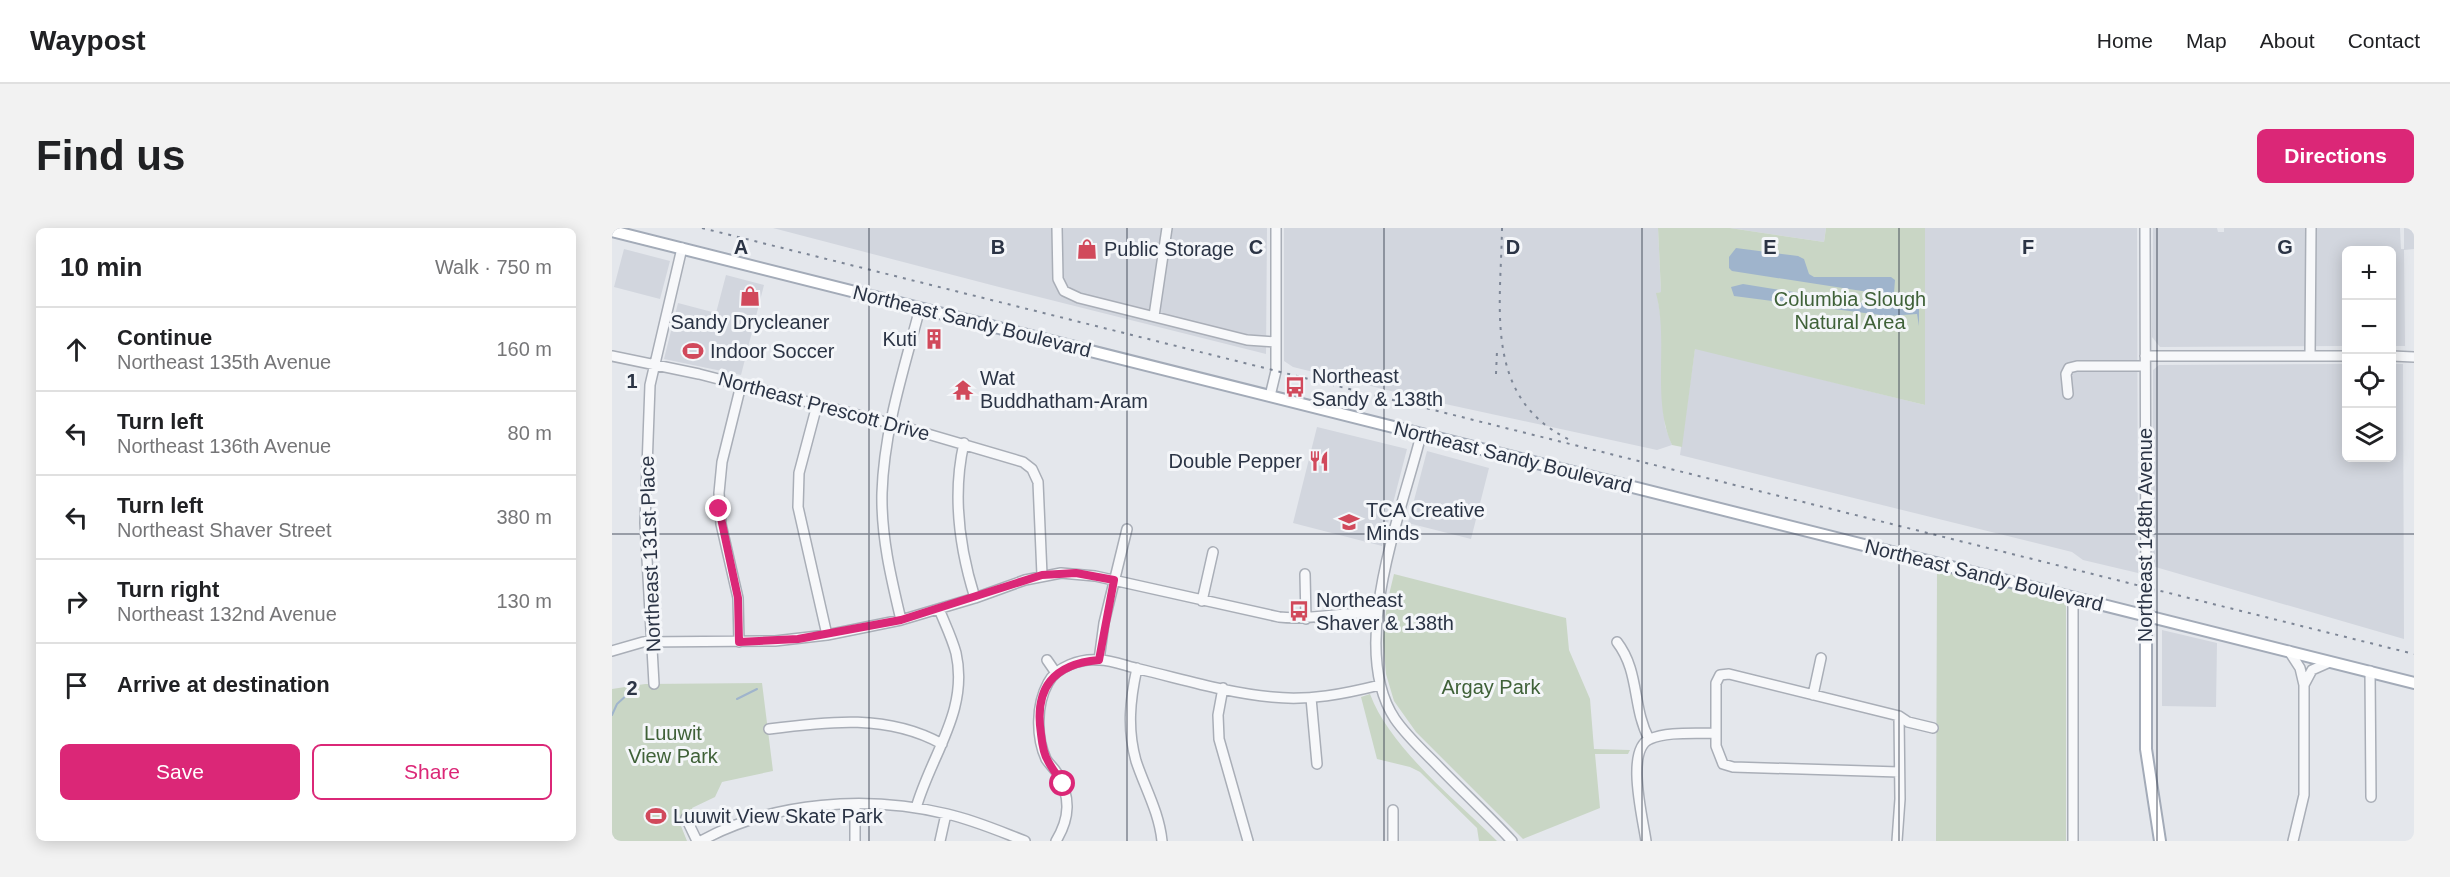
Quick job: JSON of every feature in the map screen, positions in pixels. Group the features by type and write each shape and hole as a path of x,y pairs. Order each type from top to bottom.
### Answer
{"main road":[{"name":"Northeast Sandy Boulevard","path":"612,231 2414,683"},
{"name":"Northeast 148th Avenue","path":"2146,616 2146,749 2160,841"}],"street":[{"path":"1057,228 1060,285 1064,291 1079,298 1247,340 1276,342"},
{"path":"1154,316 1167,228"},
{"path":"1270,396 1276,371 1276,228"},
{"name":"Northeast 148th Avenue","path":"2145,228 2146,616"},
{"path":"2310,356 2311,228"},
{"name":"Northeast 131st Place","path":"654,684 645,524 650,385 682,248"},
{"path":"901,620 888,564 883,522 884,464 890,423 920,308"},
{"name":"Northeast Prescott Drive","path":"612,356 699,374 890,423 1016,459 1032,469 1038,482 1042,575"},
{"path":"2068,394 2066,374 2069,368 2077,366 2145,361 2342,356"},
{"path":"2396,356 2414,357"},
{"path":"739,642 738,598 721,524 719,493 722,462 741,385"},
{"path":"817,405 799,473 798,507 827,635"},
{"path":"1421,435 1377,613 1374,648 1380,685 1388,707 1405,733 1512,841"},
{"path":"964,443 958,473 959,530 975,598"},
{"path":"1099,660 1114,580 1127,529"},
{"path":"1202,601 1213,552"},
{"path":"612,651 634,643 739,642 827,635 901,620 1042,575 1076,573 1271,616 1306,619 1347,612 1377,613"},
{"path":"1305,574 1306,619"},
{"path":"2073,598 2073,841"},
{"path":"916,808 927,773 955,713 959,676 956,651 939,609"},
{"path":"1617,642 1632,669 1648,739"},
{"path":"2289,651 2300,668 2304,685 2304,795 2293,841"},
{"path":"1813,695 1821,658"},
{"path":"1047,660 1056,673"},
{"path":"1056,841 1065,827 1068,799 1063,784 1047,760 1039,719 1042,697 1048,682 1056,673 1072,664 1099,660 1269,697 1311,698 1380,685"},
{"path":"2304,685 2312,670 2330,662"},
{"path":"1137,668 1131,698 1131,732 1137,762 1158,817 1162,841"},
{"path":"1899,772 1727,766 1719,760 1715,733 1717,671 1899,716 1908,722 1933,728"},
{"path":"2370,672 2371,797"},
{"path":"1223,688 1218,715 1219,739 1248,841"},
{"path":"1311,698 1317,764"},
{"path":"1897,841 1900,799 1899,716"},
{"path":"769,729 818,723 877,723 911,729 942,744"},
{"path":"1646,841 1636,758 1638,749 1648,739 1715,733"},
{"path":"855,804 855,841"},
{"path":"686,818 699,841 730,828 780,813 855,804 916,808 946,814 1025,841"},
{"path":"1393,810 1393,841"},
{"path":"940,841 946,814"}],"shaded area":[{"path":"773,228 1267,228 1266,354 999,287"},
{"path":"1284,228 1658,228 1661,292 1657,293 1662,326 1663,405 1665,426 1672,445 1657,450 1436,402 1293,367 1284,361"},
{"path":"1730,228 1826,228 1824,242"},
{"path":"1925,228 2137,228 2138,573 2083,560 2072,552 1680,455 1695,348 1925,405"},
{"path":"2153,228 2217,228 2218,232 2224,232 2224,228 2400,228 2401,249 2404,249 2404,228 2414,228 2414,249 2404,250 2405,346 2396,346 2396,246 2342,246 2342,346 2160,347 2152,337"},
{"path":"624,249 670,261 660,299 614,287"},
{"path":"726,275 764,285 741,375 664,359 678,303 716,313"},
{"path":"2342,364 2342,462 2396,462 2396,364 2403,364 2404,639 2152,566 2153,370 2159,365"},
{"path":"1317,427 1407,449 1382,546 1293,523"},
{"path":"1427,451 1489,468 1471,539 1408,523"},
{"path":"2162,630 2217,643 2216,707 2162,706"}],"green space":[{"name":"Columbia Slough Natural Area","path":"1658,228 1730,228 1824,242 1826,228 1925,228 1925,405 1695,349 1682,447 1672,445 1662,409 1661,331 1656,293 1661,292"},
{"path":"1937,570 2066,603 2066,841 1936,841"},
{"name":"Argay Park","path":"1394,574 1566,618 1569,650 1590,699 1594,749 1630,750 1628,754 1595,754 1600,808 1523,839 1416,732 1394,701 1386,674 1383,640 1387,603"},
{"name":"Luuwit View Park","path":"762,683 773,771 722,782 715,797 692,808 694,814 679,821 687,841 612,841 612,689 645,684"},
{"path":"1370,694 1380,714 1408,753 1497,841 1479,841 1477,828 1420,772 1410,767 1377,759 1361,697"}],"water":[{"path":"1736,248 1798,256 1804,259 1809,274 1814,277 1891,277 1895,280 1894,293 1888,295 1732,271 1729,268 1729,257"},
{"path":"1743,284 1887,307 1919,304 1919,326 1917,314 1888,316 1734,296 1731,287"}],"waterway":[{"path":"737,699 757,689"},
{"path":"612,715 617,704 629,693"}],"railway":[{"path":"702,228 2414,654"},
{"path":"1502,228 1500,318 1503,347 1510,375 1522,399 1541,421 1568,439"},
{"path":"1496,374 1497,351"}],"place":[{"name":"Public Storage","path":"1087,249"},
{"name":"Sandy Drycleaner","path":"750,296"},
{"name":"Kuti","path":"934,339"},
{"name":"Indoor Soccer","path":"693,351"},
{"name":"Northeast Sandy & 138th","path":"1295,387"},
{"name":"Wat Buddhatham-Aram","path":"963,390"},
{"name":"Double Pepper","path":"1319,461"},
{"name":"TCA Creative Minds","path":"1349,522"},
{"name":"Northeast Shaver & 138th","path":"1299,611"},
{"name":"Luuwit View Skate Park","path":"656,816"}],"route":[{"path":"719,509 738,598 739,642 798,639 901,620 1042,575 1076,573 1114,580 1104,623 1099,660 1072,664 1056,673 1048,682 1042,697 1039,719 1043,748 1047,760 1063,784"}]}
